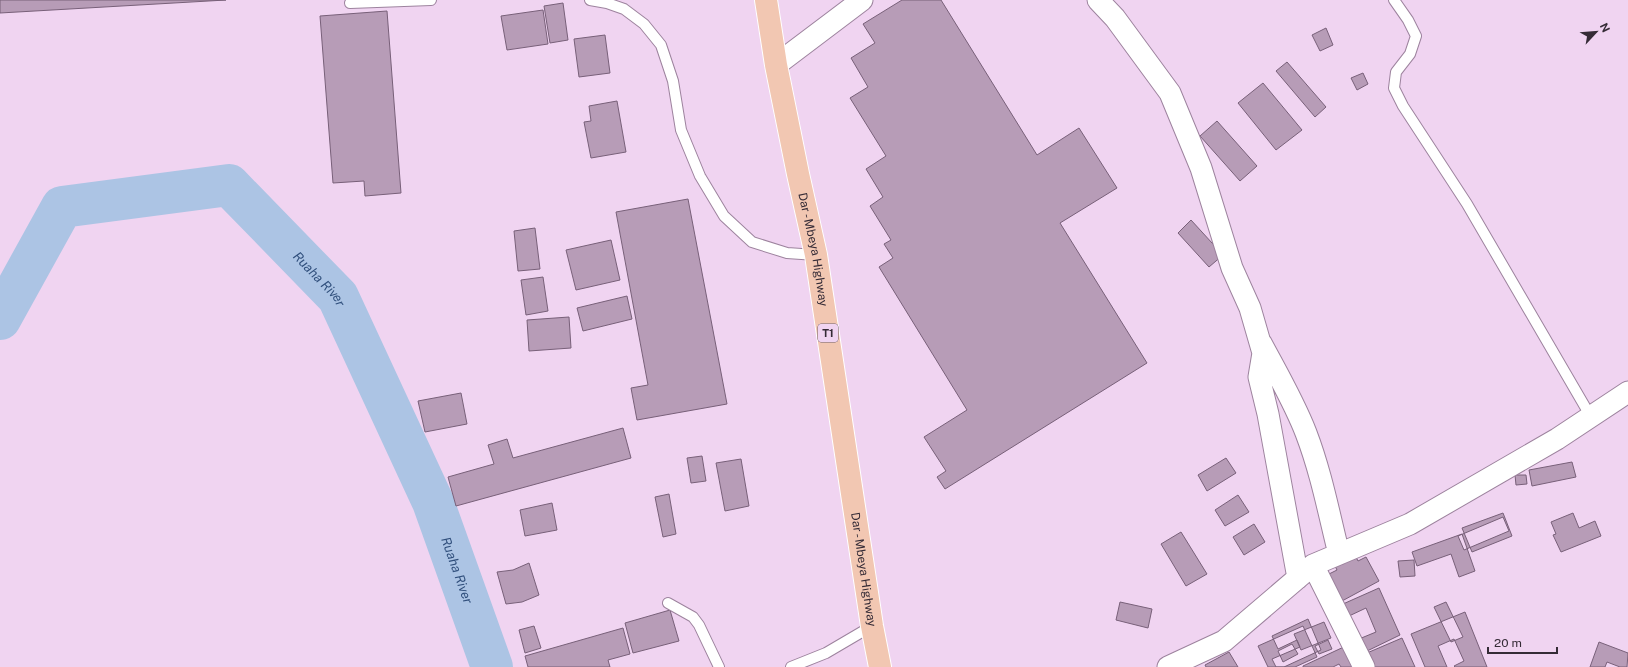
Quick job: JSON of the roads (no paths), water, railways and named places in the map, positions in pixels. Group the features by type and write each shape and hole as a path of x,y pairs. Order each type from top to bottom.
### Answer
{"highway":[{"name":"Dar - Mbeya Highway","path":"766,0 776,65 816,255 872,626 880,667"}],"street":[{"path":"776,65 862,0"},
{"path":"1098,0 1115,18 1170,93 1201,168 1232,268 1250,308 1260,341 1263,353 1258,377 1306,572 1364,667"},
{"path":"1260,341 1295,408 1306,434 1317,467 1339,554"},
{"path":"1168,667 1224,640 1306,572 1339,554 1410,524 1557,439 1628,392"}],"lane":[{"path":"350,3 431,0"},
{"path":"590,0 607,3 624,9 644,24 661,45 673,81 682,130 700,176 724,216 752,242 787,253 816,255"},
{"path":"1394,0 1408,20 1416,36 1410,54 1396,72 1394,88 1407,112 1471,210 1591,417"},
{"path":"668,603 693,617 699,625 719,667"},
{"path":"791,667 826,653 872,626"}],"waterway":[{"name":"Ruaha River","path":"0,319 62,207 229,185 338,297 433,502 492,667"}]}
